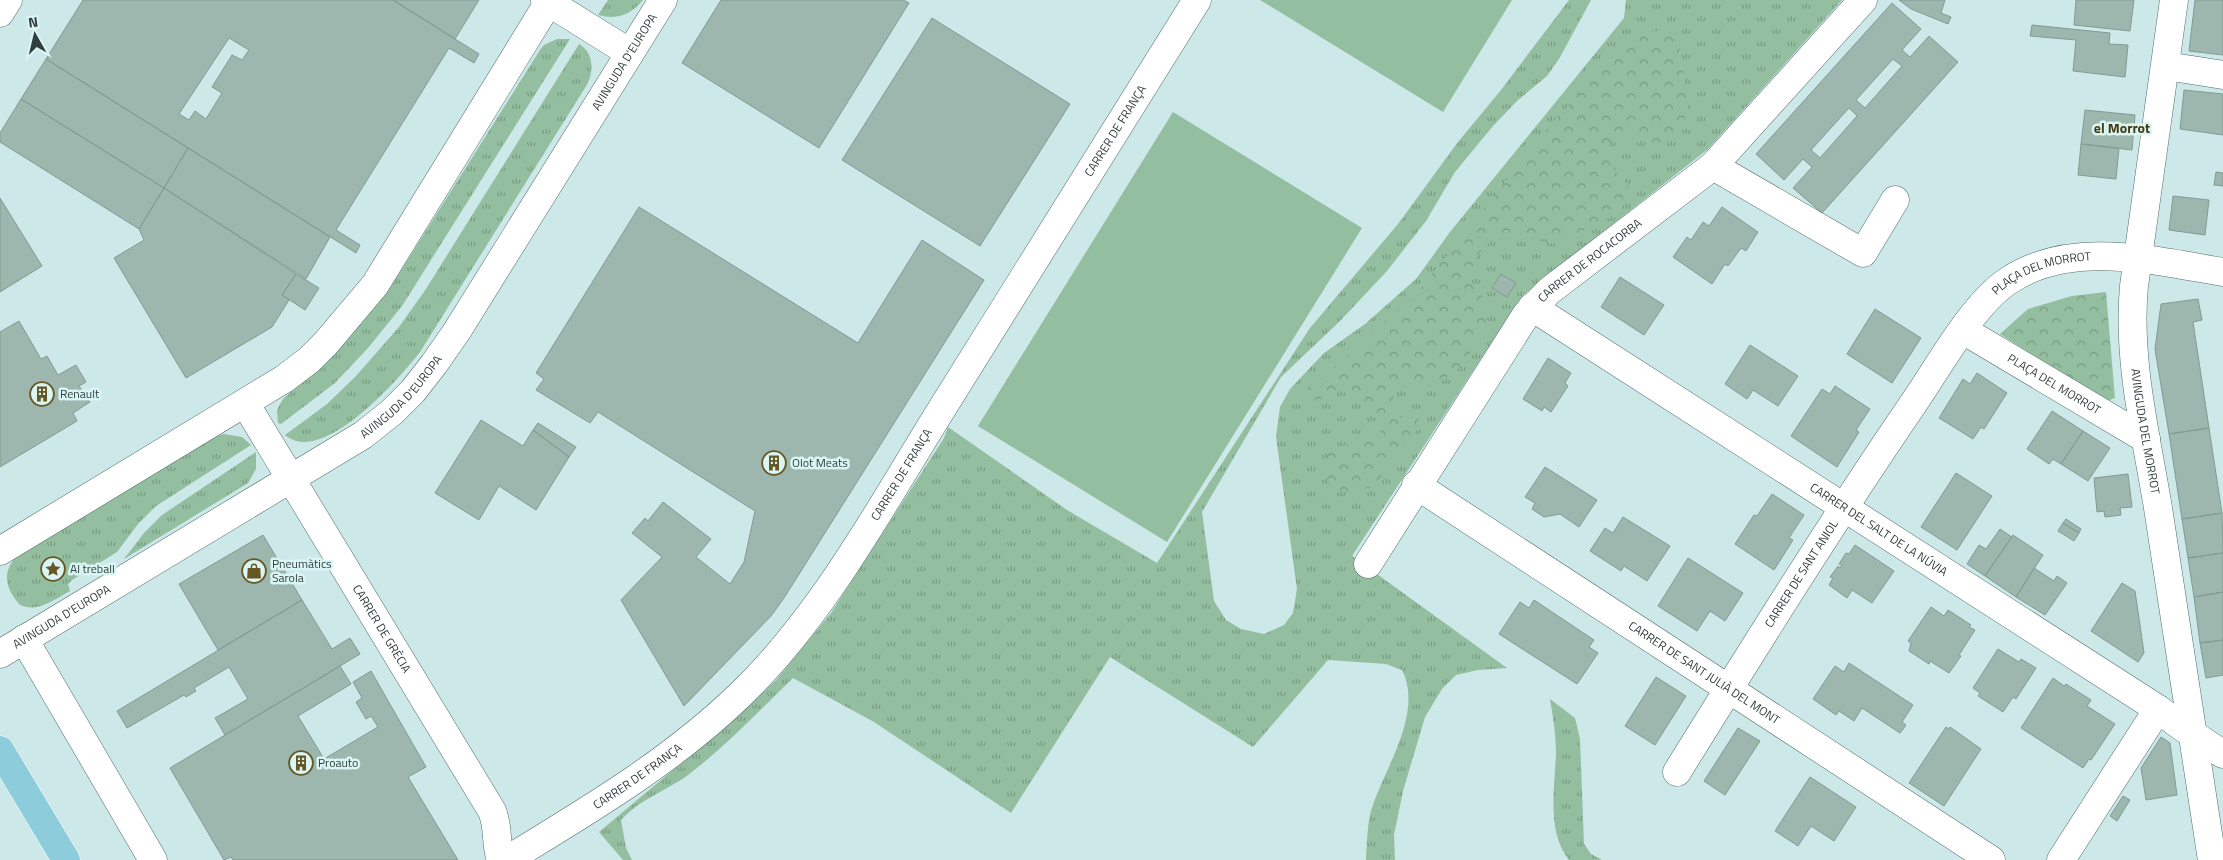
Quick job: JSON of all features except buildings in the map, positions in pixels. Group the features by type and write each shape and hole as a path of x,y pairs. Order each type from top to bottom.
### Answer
{"main road":[{"path":"0,750 66,860"}],"street":[{"path":"0,13 8,0"},
{"name":"AVINGUDA D'EUROPA","path":"0,654 363,435 392,412 413,391 457,331 663,0"},
{"name":"CARRER DE FRANÇA","path":"508,860 584,813 691,740 743,693 806,622 866,531 1197,0"},
{"name":"CARRER DE ROCACORBA","path":"1368,564 1416,485 1532,307 1549,291 1713,166 1863,0"},
{"name":"AVINGUDA DEL MORROT","path":"2174,0 2132,310 2135,363 2146,439 2212,860"},
{"path":"0,551 284,379 309,360 375,285 548,1 630,53"},
{"path":"2166,66 2223,75"},
{"path":"1713,166 1863,253 1895,200"},
{"name":"PLAÇA DEL MORROT","path":"2146,439 1963,330 1990,297 2008,281 2034,269 2069,260 2093,257 2139,259 2223,272"},
{"name":"CARRER DEL SALT DE LA NÚVIA","path":"1532,307 2158,709 2193,736 2223,754"},
{"name":"CARRER DE SANT ANIOL","path":"1677,772 1843,507 1963,330"},
{"name":"CARRER DE GRÈCIA","path":"245,402 492,811 495,819 498,851 501,860"},
{"name":"CARRER DE SANT JULIÀ DEL MONT","path":"1416,485 1991,860"},
{"path":"24,639 153,860"},
{"path":"2061,860 2158,709"}],"green space":[{"path":"608,0 643,0 623,15 612,17 598,15"},
{"path":"1260,0 1512,0 1443,112"},
{"path":"1569,0 1591,0 1559,59 1547,76 1518,100 1493,126 1455,172 1426,221 1387,271 1340,321 1281,377 1202,512 1214,601 1226,620 1241,629 1264,634 1284,625 1293,613 1297,589 1276,437 1280,407 1290,389 1324,353 1365,324 1416,279 1450,232 1624,18 1626,0 1842,0 1708,149 1522,296 1352,556 1507,668 1478,670 1456,675 1442,689 1425,717 1403,791 1394,835 1395,860 1366,860 1371,811 1400,741 1405,723 1408,687 1402,670 1386,664 1328,660 1253,747 1110,657 1011,813 874,722 793,678 702,764 680,781 636,806 621,820 626,848 632,860 623,860 599,832 735,718 776,680 831,613 944,438 948,427 1067,510 1157,563 1310,328 1398,224 1458,142 1501,90"},
{"path":"1668,30 1678,42 1687,98 1686,116 1678,131 1671,138 1661,142 1654,143 1624,137 1612,138 1607,153 1608,159 1628,185 1628,197 1619,212 1559,243 1545,244 1532,235 1492,239 1474,260 1470,279 1481,295 1487,312 1485,326 1466,360 1454,373 1426,388 1392,382 1394,402 1391,412 1401,418 1418,416 1419,427 1374,486 1351,493 1331,488 1326,470 1328,452 1346,445 1375,440 1381,431 1377,418 1343,389 1313,401 1302,395 1309,386 1326,376 1343,358 1365,343 1379,326 1416,294 1552,123 1629,39 1646,32"},
{"path":"557,39 570,39 402,306 368,348 335,383 281,424 278,423 277,410 283,399 335,354 390,288 540,50 544,45"},
{"path":"579,44 584,47 590,56 591,72 588,83 420,352 378,399 338,430 319,439 301,442 285,435 327,404 356,376 399,327 426,289"},
{"path":"1173,112 1362,228 1167,542 978,426"},
{"path":"2106,292 2115,398 2105,402 2000,334 2028,309 2072,296"},
{"path":"224,434 242,437 251,445 156,506 138,524 117,552 72,580 68,584 70,591 40,606 27,607 20,605 12,594 7,582 8,570 15,558 215,437"},
{"path":"256,452 256,469 248,483 124,559 144,533 162,515"},
{"path":"1550,699 1575,718 1580,739 1584,844 1591,854 1602,860 1569,860 1557,836 1553,808 1556,746"}],"place":[{"name":"Renault","path":"42,394"},
{"name":"Olot Meats","path":"774,463"},
{"name":"Al treball","path":"53,569"},
{"name":"Pneumàtics Sarola","path":"254,571"},
{"name":"Proauto","path":"301,763"}],"district":[{"name":"el Morrot","path":"2122,128"}]}
